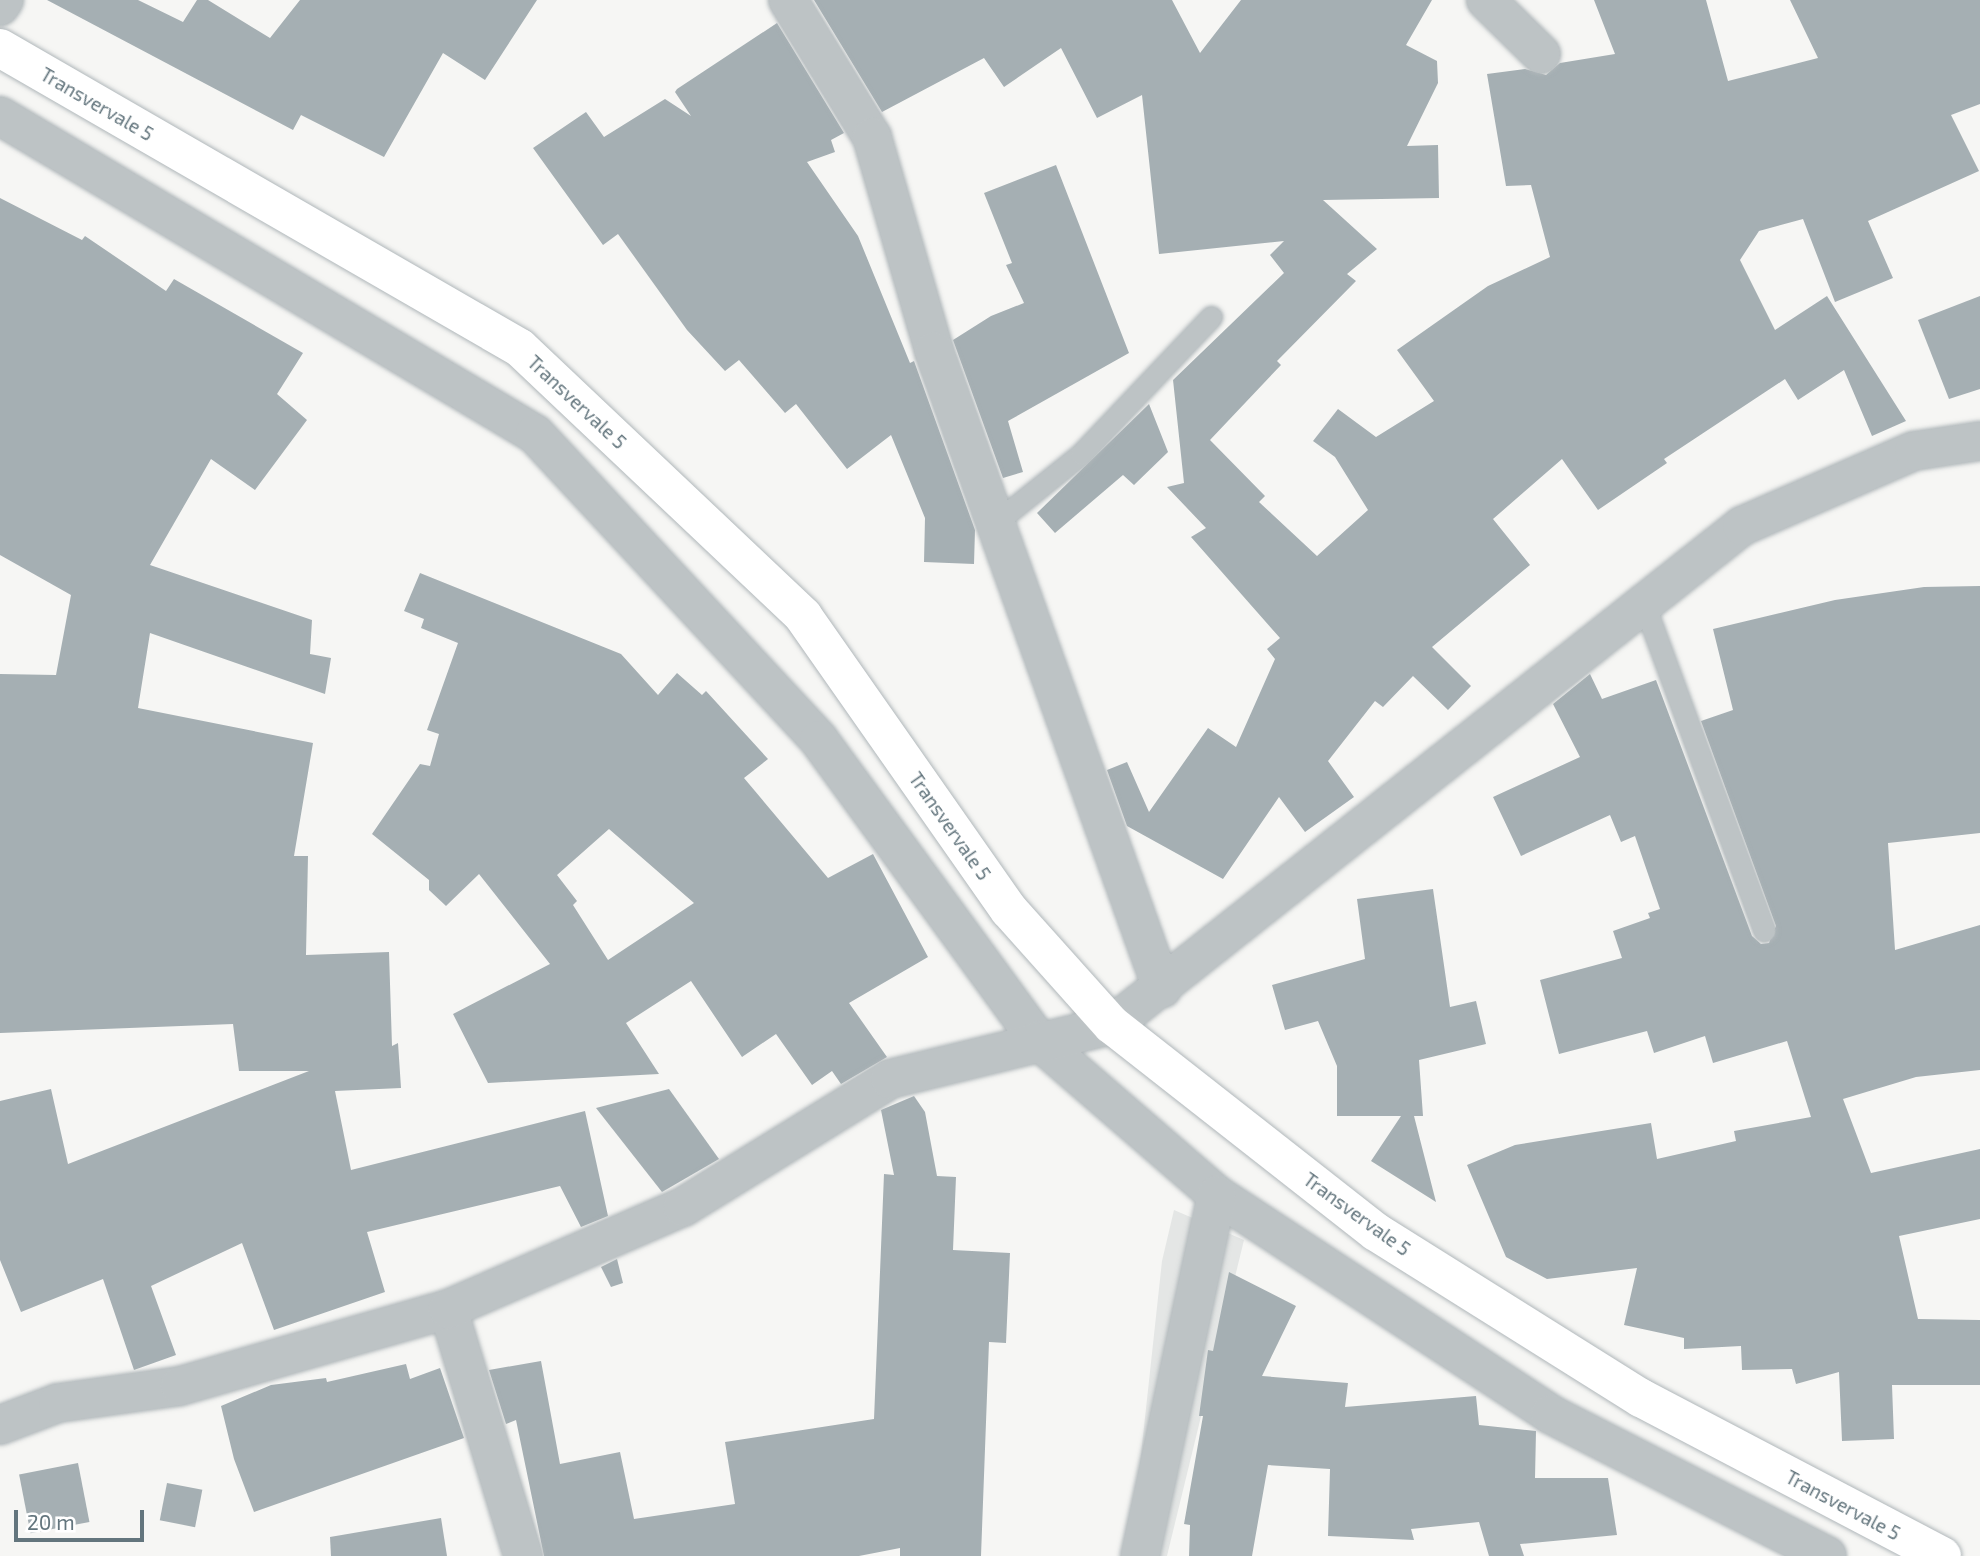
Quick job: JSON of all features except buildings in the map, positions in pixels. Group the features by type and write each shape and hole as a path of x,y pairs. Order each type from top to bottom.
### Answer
{"main road":[{"name":"Transvervale 5","path":"0,48 520,348 803,616 1009,910 1112,1025 1376,1232 1641,1398 1942,1556"}],"street":[{"path":"0,6 4,0"},
{"path":"788,0 872,137 934,351 1162,988"},
{"path":"1486,0 1541,54"},
{"path":"0,116 535,434 819,740 1038,1040 1217,1195 1550,1414 1827,1556"},
{"path":"0,1425 58,1403 180,1386 448,1309 683,1207 890,1079 1038,1040 1112,1025 1742,526 1914,452 1980,441"},
{"path":"1140,1556 1217,1195"},
{"path":"448,1309 523,1556"}],"lane":[{"path":"995,523 1082,454 1211,317"},
{"path":"1644,604 1765,931"}],"shaded area":[{"path":"1174,1210 1244,1240 1167,1556 1130,1556 1162,1261"}]}
